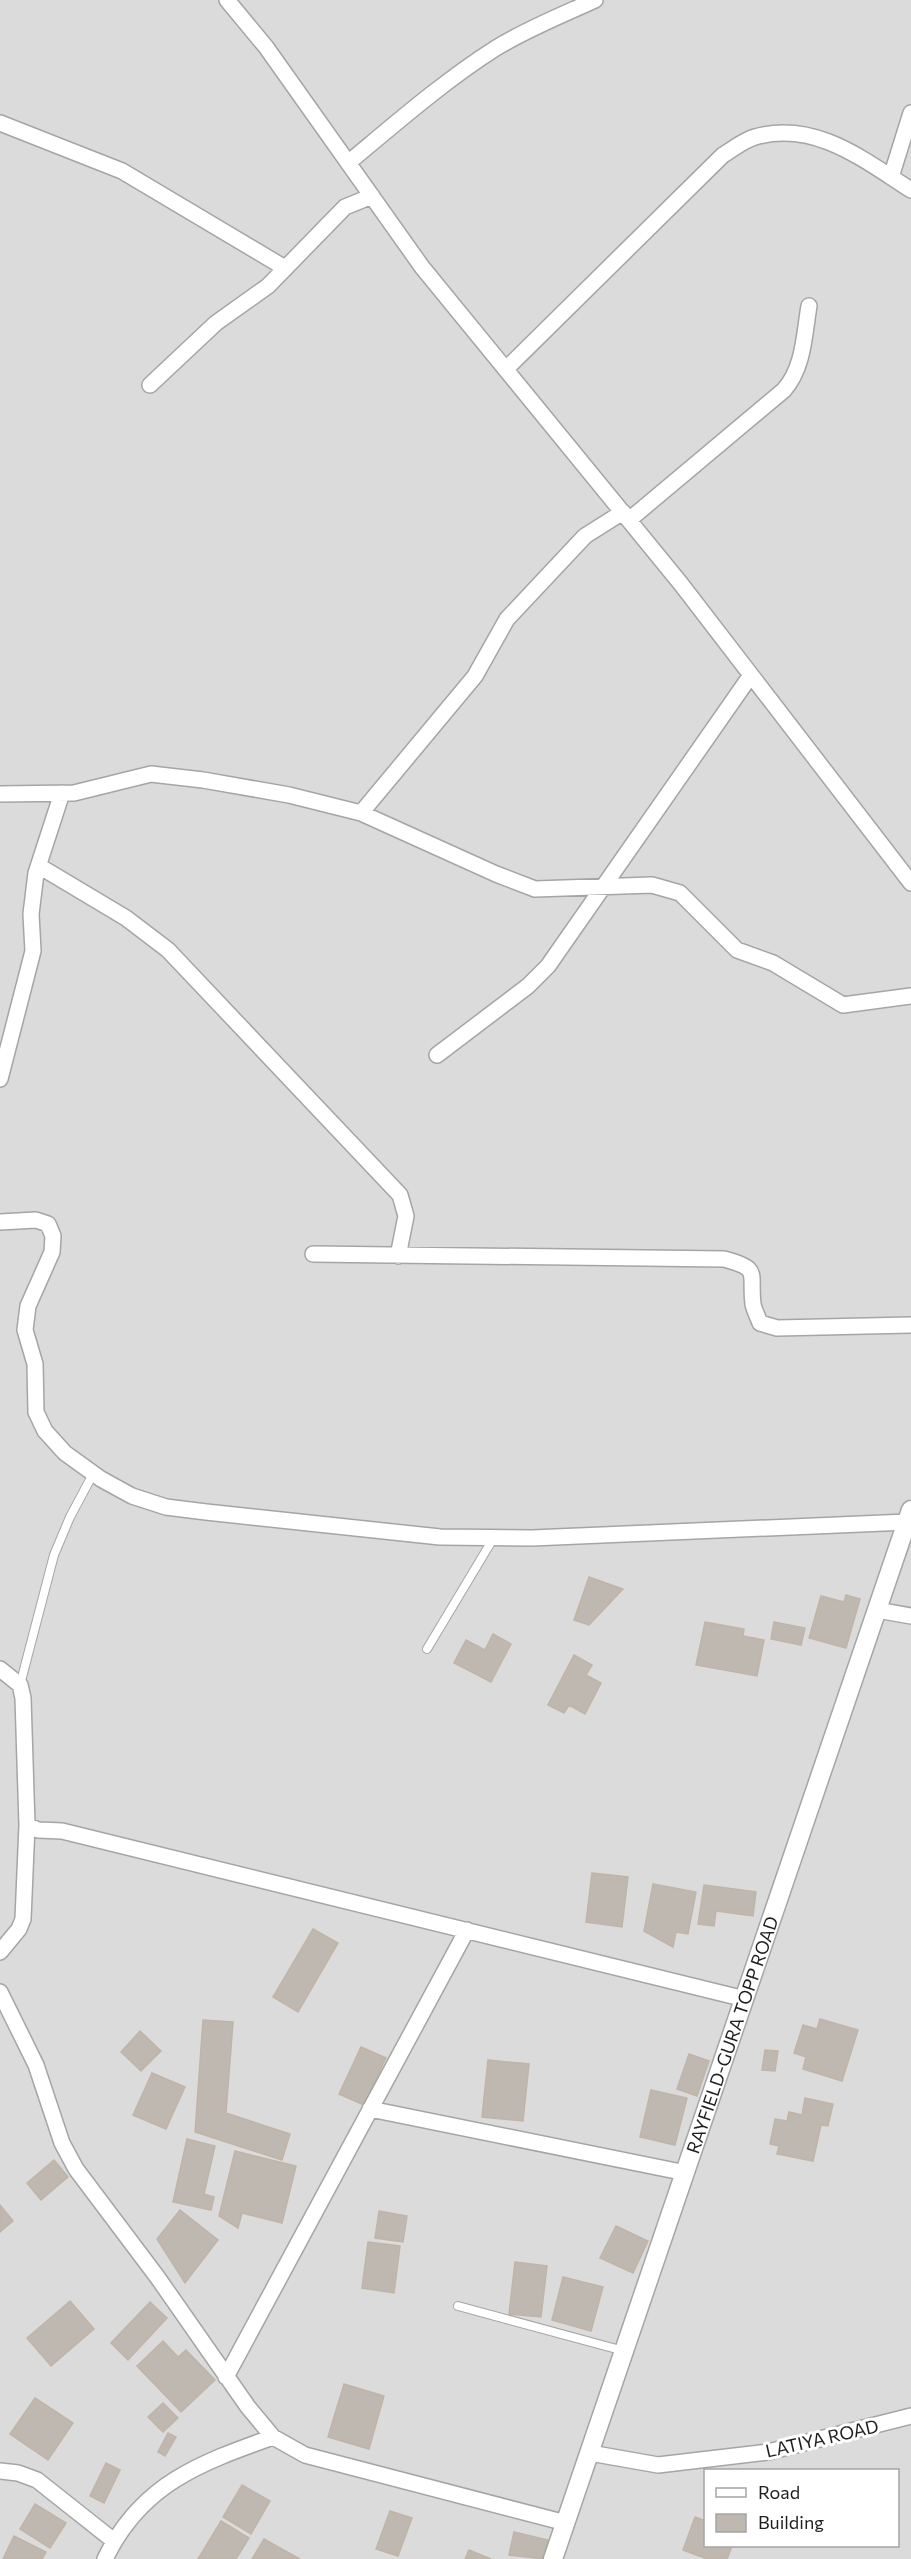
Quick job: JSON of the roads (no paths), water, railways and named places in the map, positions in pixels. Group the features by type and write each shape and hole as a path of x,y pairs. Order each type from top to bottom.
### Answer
{"street":[{"path":"227,0 266,47 422,267 626,516 911,883"},
{"path":"348,163 432,94 497,48 543,23 595,0"},
{"path":"891,177 911,113"},
{"path":"0,123 122,171 285,268"},
{"path":"506,369 723,155 754,137 786,133 822,138 849,151 911,190"},
{"path":"150,385 216,323 268,286 345,207 372,196"},
{"path":"361,813 475,676 507,619 585,536 626,516 784,390 795,378 809,306"},
{"path":"437,1055 528,986 548,966 751,675"},
{"path":"0,794 74,793 151,774 203,780 289,795 361,813 496,874 535,889 652,885 680,893 737,950 773,963 843,1005 911,996"},
{"path":"0,1079 33,951 31,914 39,866 62,793"},
{"path":"39,866 126,918 168,950 400,1195 406,1216 399,1256"},
{"path":"0,1222 36,1221 48,1224 53,1236 52,1252 28,1306 25,1330 35,1364 38,1386 36,1412 45,1431 65,1453 93,1474 132,1496 166,1507 440,1537 494,1537 909,1516"},
{"path":"313,1254 724,1259 745,1264 754,1278 753,1305 760,1323 777,1329 911,1325"},
{"name":"RAYFIELD-GURA TOPP ROAD","path":"553,2559 909,1516"},
{"path":"877,1610 911,1616"},
{"path":"0,1669 20,1684 23,1698 27,1825 23,1919 19,1929 0,1952"},
{"path":"27,1825 38,1830 62,1831 745,1999"},
{"path":"226,2377 467,1930"},
{"path":"0,1992 36,2065 62,2143 76,2169 158,2278 226,2377 273,2437 304,2455 566,2523"},
{"path":"370,2109 686,2173"},
{"name":"LATIYA ROAD","path":"590,2452 658,2465 768,2452 911,2416"},
{"path":"105,2559 114,2541 154,2493 201,2464 273,2437"},
{"path":"0,2471 18,2473 36,2480 114,2541"}],"lane":[{"path":"20,1684 54,1555 70,1517 93,1474"},
{"path":"427,1649 494,1537"},
{"path":"458,2306 625,2351"}]}
